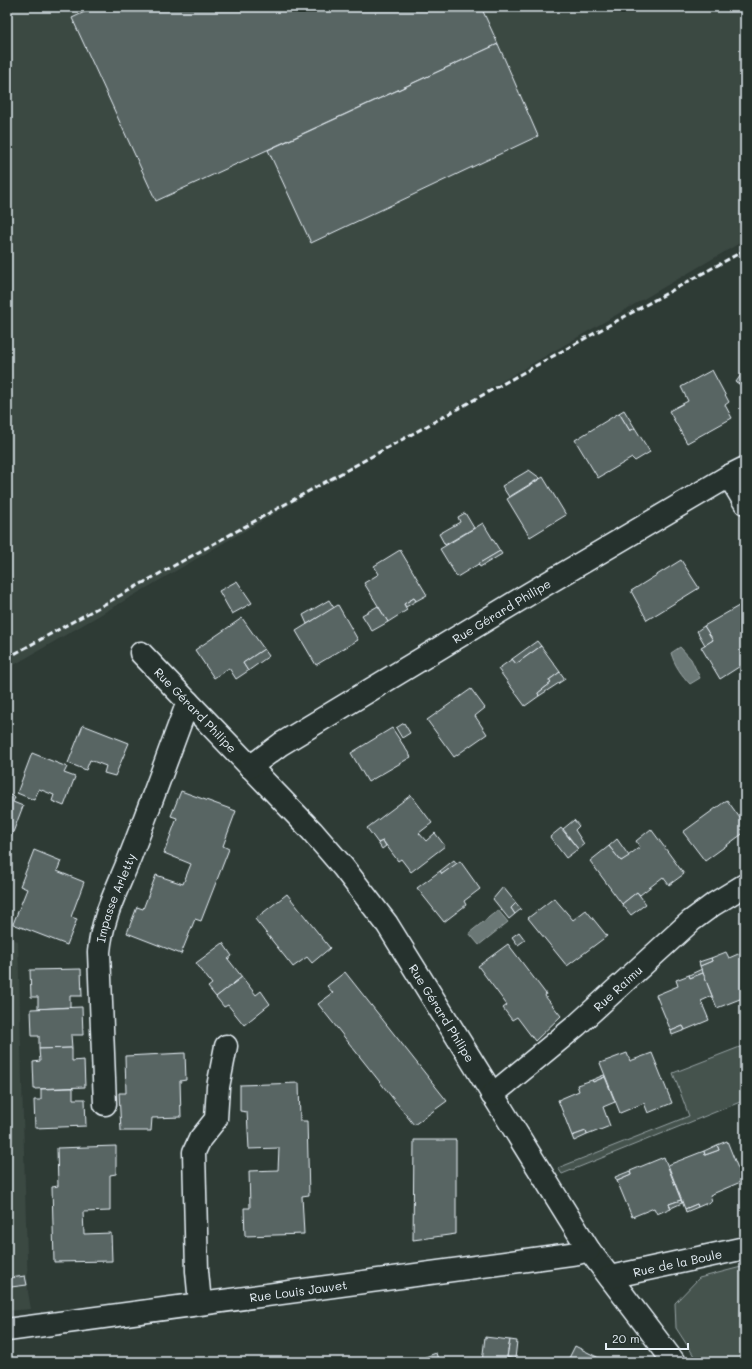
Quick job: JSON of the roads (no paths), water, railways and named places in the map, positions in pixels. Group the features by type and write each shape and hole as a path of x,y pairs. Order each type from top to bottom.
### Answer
{"street":[{"name":"Rue Gérard Philipe","path":"250,767 281,744 522,598 737,472 745,504"},
{"name":"Rue Gérard Philipe","path":"141,653 312,831 343,867 387,924 589,1250 674,1362"},
{"name":"Impasse Arletty","path":"105,1104 99,952 100,936 106,914 128,862 188,702"},
{"name":"Rue Raimu","path":"492,1095 577,1025 691,921 714,904 745,885"},
{"path":"200,1303 197,1271 194,1152 200,1139 216,1119 218,1087 226,1046"},
{"name":"Rue de la Boule","path":"610,1277 745,1248"},
{"name":"Rue Louis Jouvet","path":"7,1330 578,1253 589,1250"}],"railway":[{"path":"7,658 745,250"}]}
